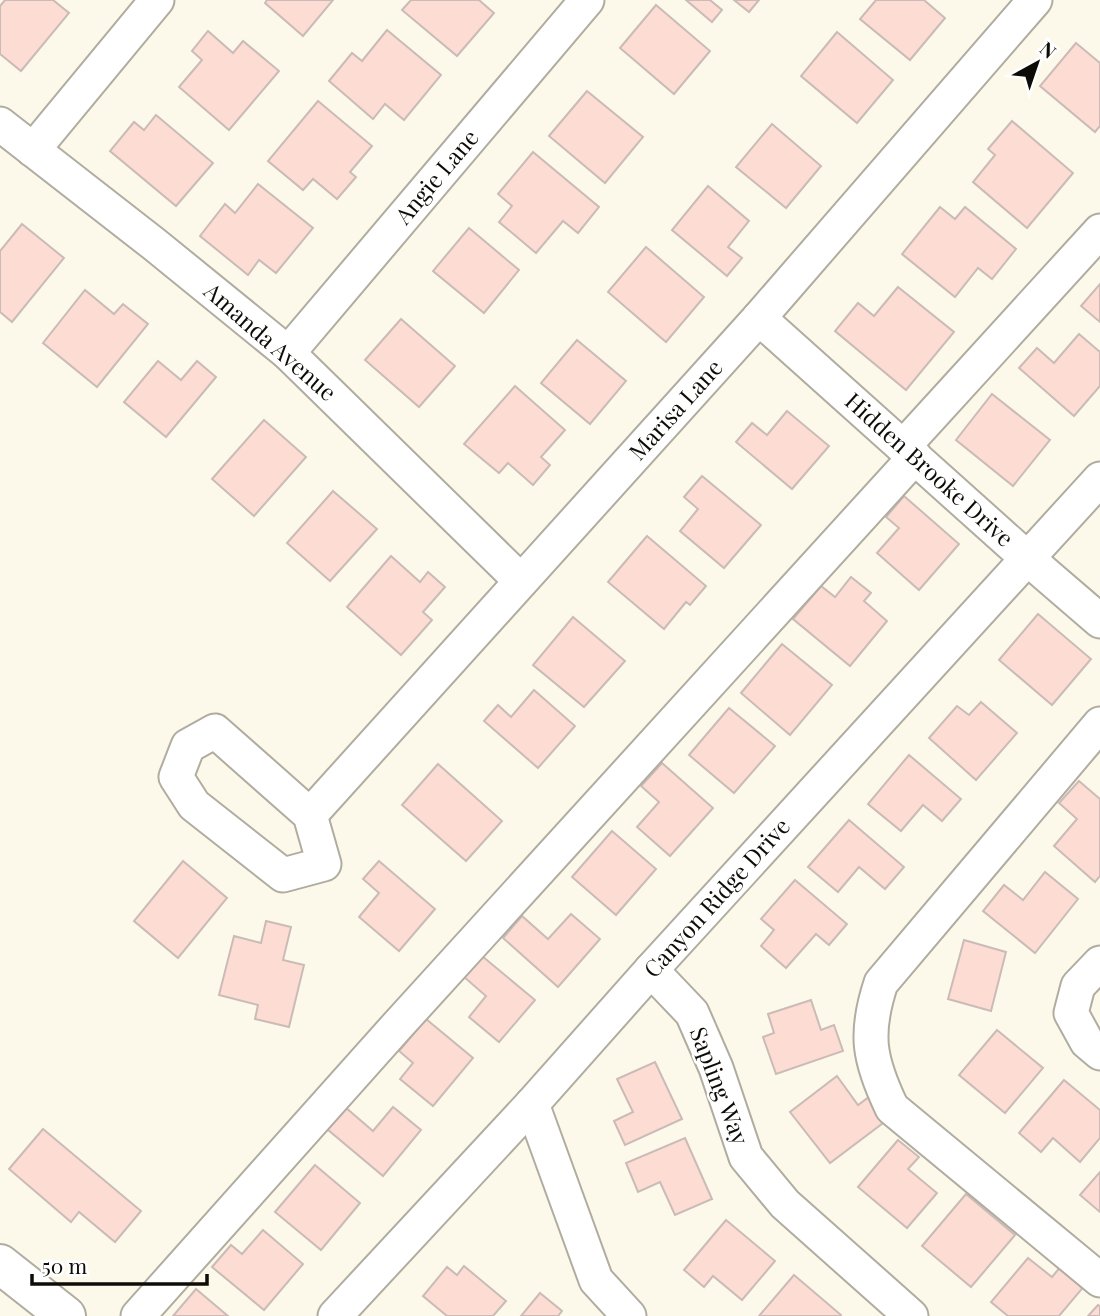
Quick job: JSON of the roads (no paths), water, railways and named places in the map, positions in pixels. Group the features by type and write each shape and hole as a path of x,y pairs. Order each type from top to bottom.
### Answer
{"main road":[{"path":"0,1264 66,1316"}],"street":[{"path":"33,150 157,0"},
{"name":"Angie Lane","path":"288,353 587,0"},
{"name":"Marisa Lane","path":"310,815 760,318 1035,0"},
{"name":"Amanda Avenue","path":"0,124 288,353 521,581"},
{"path":"138,1316 909,452 1100,231"},
{"name":"Hidden Brooke Drive","path":"760,318 1100,621"},
{"name":"Canyon Ridge Drive","path":"341,1314 1100,479"},
{"path":"1100,724 881,982 872,1009 870,1043 876,1075 892,1108 1100,1280"},
{"path":"215,731 310,815 324,864 283,875 194,805 176,777 188,746 215,731"},
{"path":"1100,962 1078,986 1071,1013 1087,1042 1100,1052"},
{"name":"Sapling Way","path":"651,970 692,1013 716,1068 746,1157 785,1204 911,1316"},
{"path":"532,1104 596,1280 629,1316"}]}
